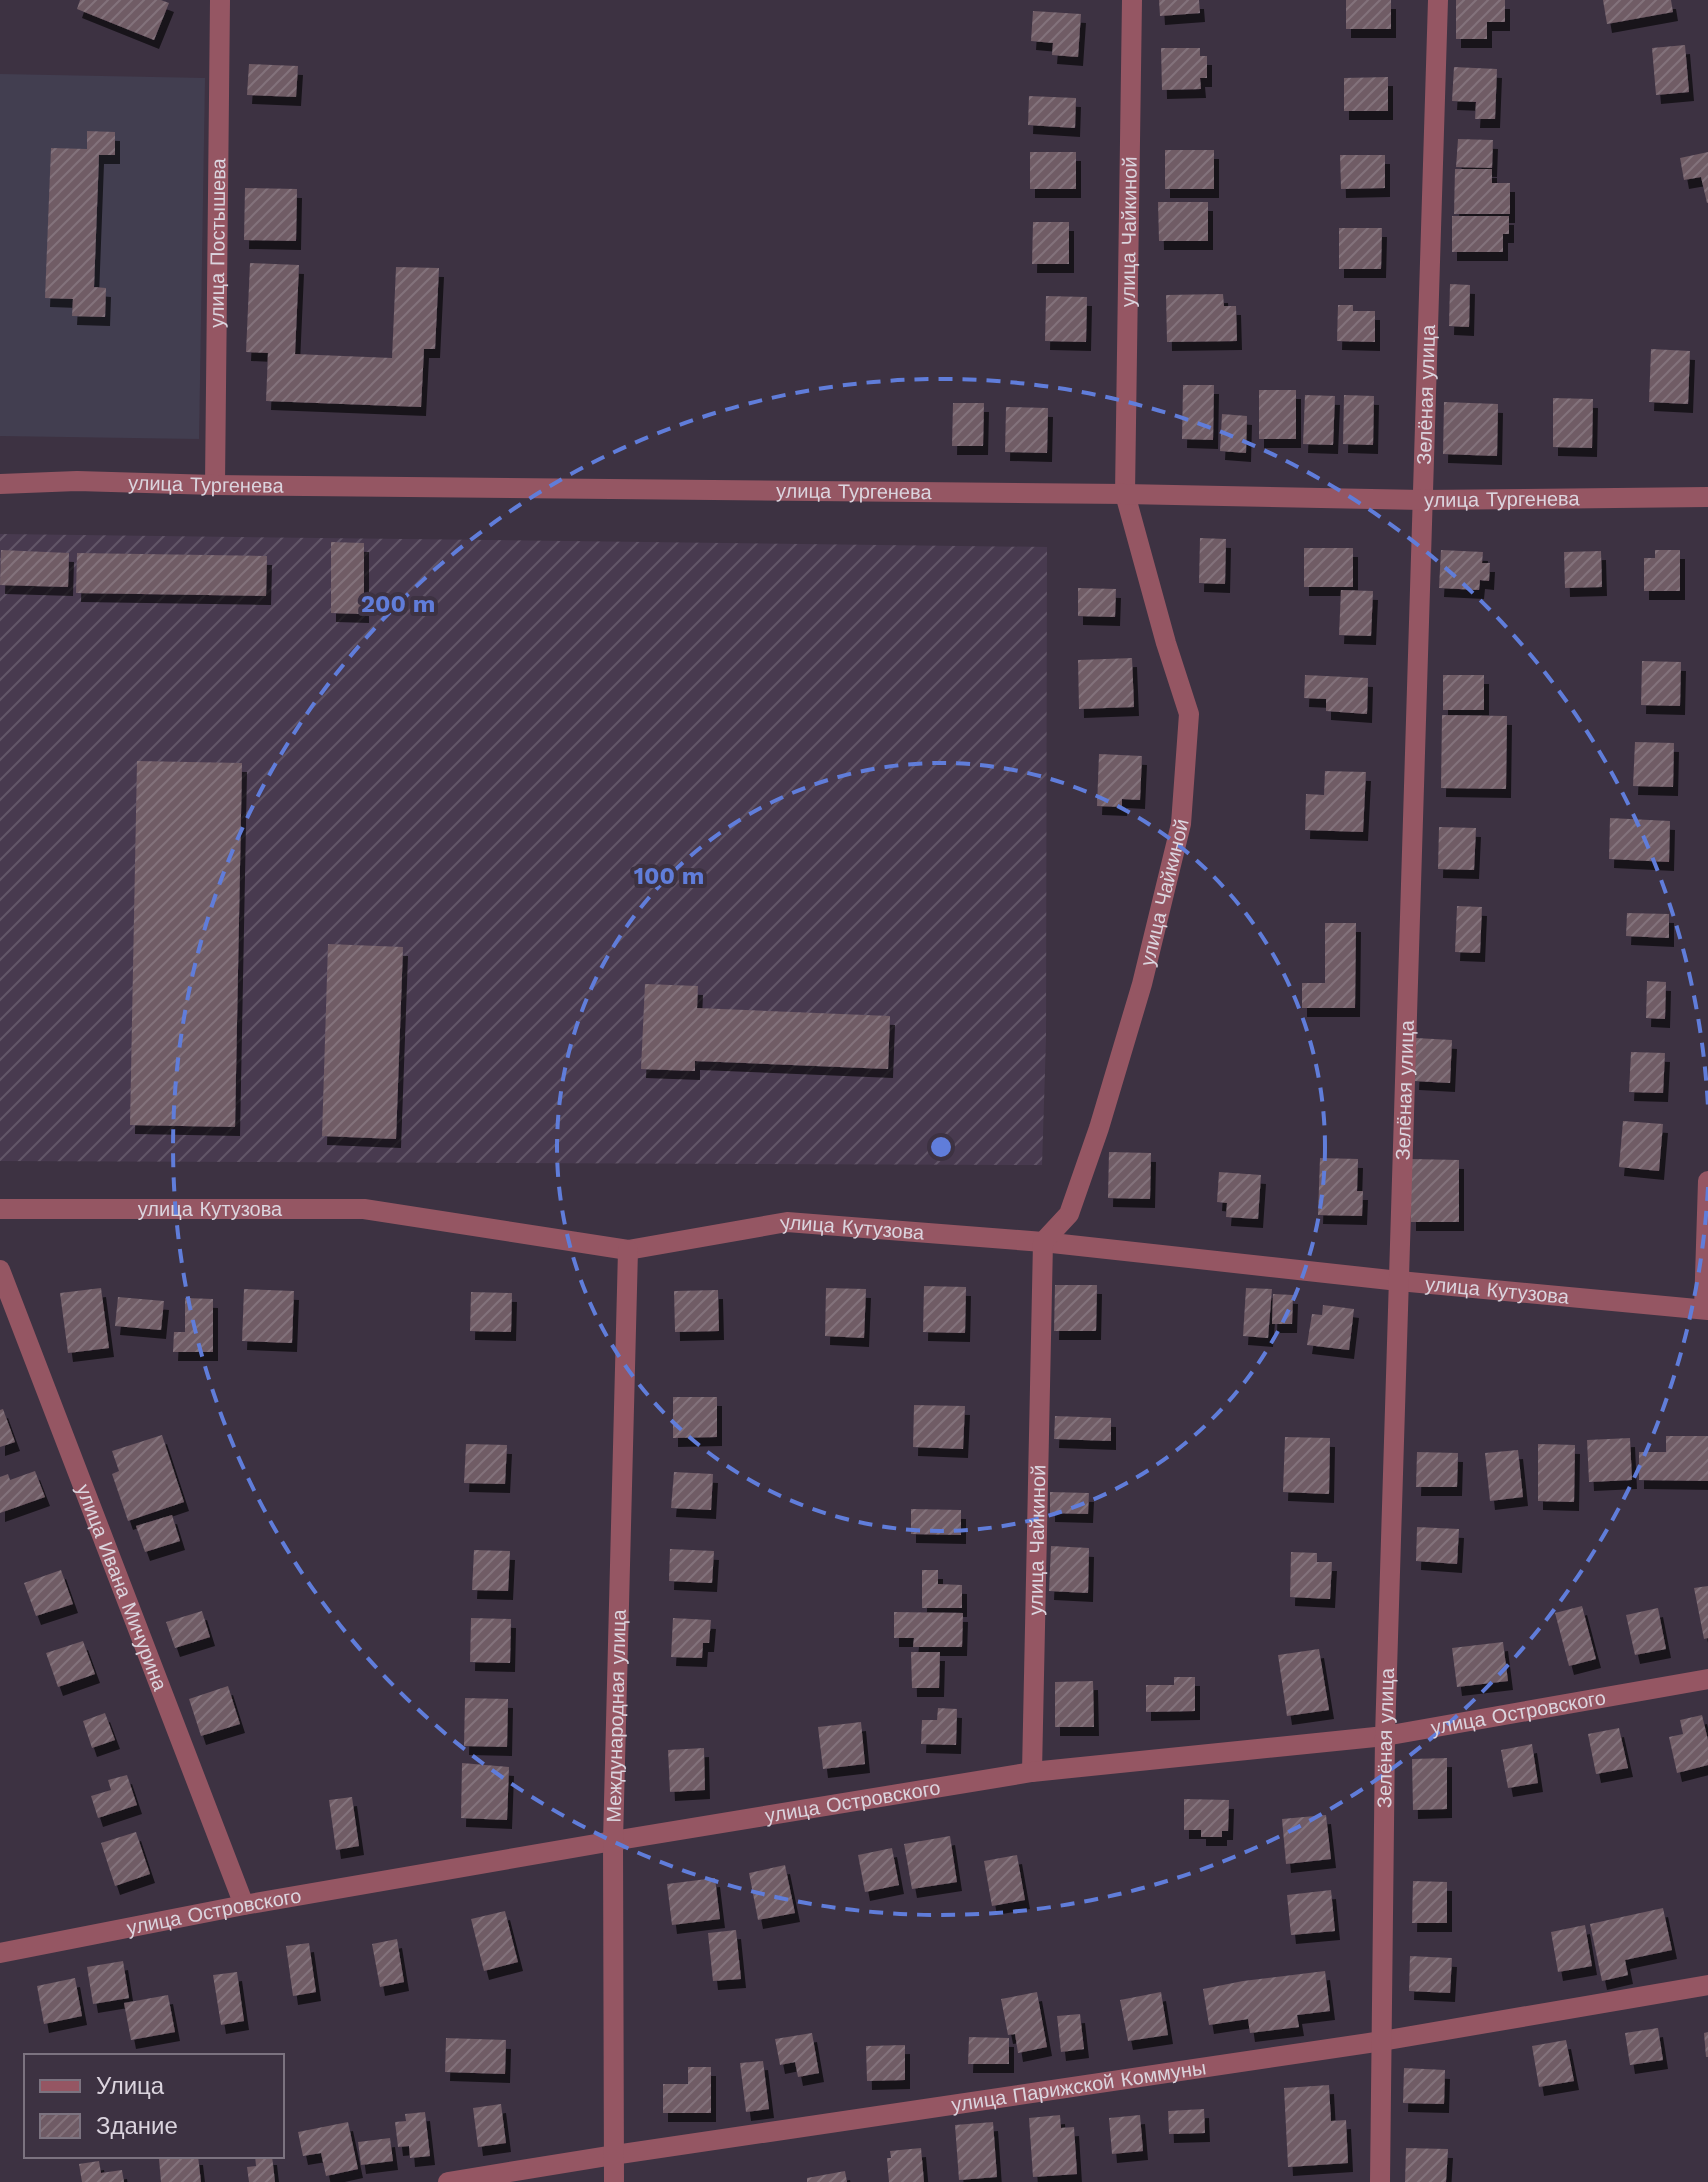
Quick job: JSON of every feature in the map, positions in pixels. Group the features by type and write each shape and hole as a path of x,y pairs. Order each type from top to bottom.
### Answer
{"street":[{"name":"улица Постышева","path":"215,485 220,0"},
{"name":"улица Чайкиной","path":"1032,1772 1043,1242 1069,1214 1099,1128 1142,984 1181,824 1189,714 1125,494 1132,0"},
{"name":"Зелёная улица","path":"1380,2182 1385,1736 1438,0"},
{"name":"улица Тургенева","path":"0,484 77,481 1422,500 1708,497"},
{"path":"1706,1309 1708,1181"},
{"name":"улица Кутузова","path":"0,1209 364,1209 628,1250 787,1222 1043,1242 1399,1281 1706,1309"},
{"name":"Международная улица","path":"614,2182 613,1841 628,1250"},
{"name":"улица Ивана Мичурина","path":"0,1270 244,1905"},
{"name":"улица Островского","path":"0,1953 244,1905 1032,1772 1385,1736 1708,1679"},
{"name":"улица Парижской Коммуны","path":"448,2182 1382,2041 1708,1985"}],"shaded area":[{"path":"0,74 205,78 199,439 0,436"},
{"path":"0,534 1047,547 1046,1039 1042,1165 0,1161"}],"building":[{"path":"80,0 161,0 169,3 154,40 77,9"},
{"path":"1159,0 1199,0 1200,13 1160,16"},
{"path":"1346,0 1391,0 1391,29 1346,29"},
{"path":"1456,0 1505,0 1505,22 1487,22 1487,39 1456,39"},
{"path":"1603,0 1671,0 1673,12 1607,24"},
{"path":"1033,11 1081,14 1078,57 1052,55 1053,43 1031,41"},
{"path":"1685,45 1689,92 1656,95 1652,48"},
{"path":"1161,48 1200,48 1200,56 1207,56 1207,78 1200,78 1201,89 1162,90"},
{"path":"249,64 298,66 296,97 247,95"},
{"path":"1454,67 1497,69 1495,119 1475,119 1476,102 1452,101"},
{"path":"1388,77 1388,111 1344,111 1344,78"},
{"path":"1029,96 1076,98 1075,128 1028,125"},
{"path":"87,131 115,132 115,155 99,155 94,287 106,288 105,317 72,316 73,299 45,298 51,148 87,149"},
{"path":"1458,139 1493,140 1492,168 1456,167"},
{"path":"1165,150 1214,150 1214,189 1165,189"},
{"path":"1030,152 1076,152 1076,189 1030,189"},
{"path":"1708,152 1707,203 1701,177 1684,180 1680,158"},
{"path":"1340,155 1385,155 1385,188 1341,189"},
{"path":"1455,169 1492,169 1492,183 1510,183 1510,214 1454,214"},
{"path":"245,188 297,189 296,241 244,240"},
{"path":"1158,202 1208,202 1208,241 1159,241"},
{"path":"1452,216 1509,216 1509,234 1503,234 1503,252 1452,252"},
{"path":"1033,222 1069,222 1069,264 1032,264"},
{"path":"1339,228 1382,228 1381,269 1339,269"},
{"path":"250,263 299,265 295,354 392,358 396,267 439,268 435,349 424,349 421,407 266,401 268,353 246,352"},
{"path":"1450,284 1470,285 1469,327 1449,326"},
{"path":"1223,294 1224,306 1236,306 1237,341 1167,342 1166,295"},
{"path":"1046,296 1087,297 1086,342 1045,341"},
{"path":"1338,305 1353,305 1353,311 1375,311 1375,342 1337,341"},
{"path":"1651,349 1690,351 1688,404 1649,402"},
{"path":"1183,385 1214,385 1213,440 1182,439"},
{"path":"1259,390 1296,390 1296,439 1259,439"},
{"path":"1305,395 1335,396 1333,445 1303,444"},
{"path":"1344,395 1374,396 1373,445 1343,444"},
{"path":"1553,398 1593,399 1592,448 1553,447"},
{"path":"1444,402 1498,404 1497,456 1443,454"},
{"path":"953,403 984,403 983,446 952,446"},
{"path":"1006,407 1048,408 1047,453 1005,452"},
{"path":"1222,414 1247,416 1246,453 1220,451"},
{"path":"1200,538 1226,539 1225,584 1199,583"},
{"path":"331,542 364,543 364,614 331,613"},
{"path":"1304,548 1353,548 1353,587 1304,587"},
{"path":"1,550 69,553 68,587 0,585"},
{"path":"1441,550 1483,552 1482,563 1490,563 1489,581 1480,580 1479,590 1439,588"},
{"path":"1655,550 1680,550 1680,591 1644,591 1644,558 1655,558"},
{"path":"1601,551 1602,587 1565,588 1564,552"},
{"path":"77,553 267,556 266,596 76,593"},
{"path":"1078,588 1116,589 1115,617 1078,616"},
{"path":"1341,590 1373,591 1371,636 1339,635"},
{"path":"1132,658 1134,707 1079,709 1078,660"},
{"path":"1642,661 1681,662 1680,706 1641,705"},
{"path":"1305,675 1368,678 1367,714 1326,711 1326,699 1304,698"},
{"path":"1443,675 1484,675 1484,710 1443,710"},
{"path":"1442,715 1507,716 1506,789 1441,788"},
{"path":"1635,742 1674,743 1673,787 1633,786"},
{"path":"1099,754 1142,756 1140,800 1122,799 1122,807 1097,806"},
{"path":"137,761 242,763 235,1127 130,1125"},
{"path":"1325,771 1366,772 1363,832 1305,830 1306,794 1324,795"},
{"path":"1610,818 1670,821 1669,862 1609,859"},
{"path":"1439,827 1476,828 1474,870 1438,869"},
{"path":"1457,906 1482,907 1480,953 1455,952"},
{"path":"1627,913 1669,914 1669,938 1626,936"},
{"path":"1325,923 1356,923 1355,1008 1302,1008 1302,983 1325,983"},
{"path":"328,944 403,947 396,1139 322,1136"},
{"path":"1647,981 1666,982 1665,1019 1646,1018"},
{"path":"645,984 698,986 697,1008 890,1016 888,1069 695,1061 695,1071 641,1069"},
{"path":"1416,1038 1452,1040 1450,1083 1414,1081"},
{"path":"1631,1052 1665,1053 1663,1093 1629,1092"},
{"path":"1623,1121 1663,1124 1659,1171 1619,1167"},
{"path":"1109,1152 1151,1153 1150,1199 1108,1198"},
{"path":"1320,1158 1358,1159 1357,1191 1363,1191 1362,1216 1318,1215"},
{"path":"1411,1159 1459,1160 1459,1222 1411,1222"},
{"path":"1219,1172 1261,1175 1258,1219 1226,1217 1227,1203 1217,1202"},
{"path":"1055,1285 1097,1285 1096,1331 1054,1331"},
{"path":"924,1286 966,1287 965,1333 923,1332"},
{"path":"101,1288 109,1348 68,1353 60,1293"},
{"path":"826,1288 866,1289 864,1338 825,1336"},
{"path":"1246,1288 1272,1289 1268,1338 1243,1336"},
{"path":"244,1289 294,1291 292,1343 242,1341"},
{"path":"718,1290 719,1331 675,1332 674,1291"},
{"path":"471,1292 512,1293 511,1332 470,1331"},
{"path":"1273,1294 1293,1295 1292,1324 1272,1324"},
{"path":"118,1297 164,1301 161,1330 115,1326"},
{"path":"185,1298 213,1299 213,1352 173,1352 174,1332 185,1332"},
{"path":"1323,1305 1354,1309 1349,1350 1307,1345 1312,1314 1322,1315"},
{"path":"673,1397 717,1397 717,1437 673,1438"},
{"path":"914,1405 965,1406 963,1449 913,1447"},
{"path":"3,1409 15,1442 0,1447 0,1410"},
{"path":"1055,1416 1111,1418 1111,1441 1054,1439"},
{"path":"162,1435 184,1502 128,1521 112,1474 119,1471 112,1451"},
{"path":"1666,1436 1708,1436 1708,1481 1639,1480 1639,1452 1666,1452"},
{"path":"1285,1437 1330,1438 1329,1494 1283,1492"},
{"path":"1630,1438 1632,1480 1589,1482 1587,1440"},
{"path":"466,1444 507,1445 505,1484 464,1483"},
{"path":"1538,1444 1575,1445 1574,1502 1538,1501"},
{"path":"1518,1450 1523,1497 1490,1501 1485,1453"},
{"path":"1417,1452 1458,1453 1457,1487 1416,1487"},
{"path":"35,1471 45,1497 0,1513 0,1477 8,1474 10,1480"},
{"path":"674,1472 713,1474 711,1510 671,1508"},
{"path":"1050,1492 1089,1493 1088,1514 1050,1513"},
{"path":"911,1509 961,1510 961,1535 911,1534"},
{"path":"172,1515 180,1541 145,1552 136,1526"},
{"path":"1417,1527 1459,1529 1457,1564 1416,1561"},
{"path":"1051,1546 1089,1548 1088,1593 1049,1591"},
{"path":"670,1549 714,1551 712,1583 669,1581"},
{"path":"474,1550 510,1551 508,1591 472,1590"},
{"path":"1291,1552 1317,1553 1317,1562 1332,1562 1330,1599 1290,1597"},
{"path":"61,1570 73,1604 36,1616 24,1583"},
{"path":"922,1570 938,1570 938,1584 962,1585 962,1608 922,1608"},
{"path":"1708,1586 1708,1638 1704,1639 1694,1588"},
{"path":"1582,1606 1596,1659 1569,1666 1555,1613"},
{"path":"1658,1608 1666,1649 1635,1655 1626,1615"},
{"path":"202,1611 210,1637 175,1648 166,1622"},
{"path":"894,1612 963,1613 962,1647 913,1647 914,1638 894,1638"},
{"path":"471,1618 511,1619 510,1663 470,1662"},
{"path":"673,1618 711,1620 709,1643 703,1643 702,1658 671,1657"},
{"path":"83,1641 95,1674 58,1687 46,1653"},
{"path":"1503,1642 1508,1681 1457,1687 1452,1648"},
{"path":"1319,1649 1329,1710 1287,1716 1278,1655"},
{"path":"911,1652 940,1652 939,1688 912,1688"},
{"path":"1174,1677 1195,1677 1195,1711 1146,1712 1146,1685 1174,1685"},
{"path":"1093,1681 1094,1727 1055,1727 1055,1682"},
{"path":"228,1686 240,1724 201,1736 189,1699"},
{"path":"465,1698 508,1699 507,1747 464,1746"},
{"path":"938,1708 957,1709 956,1745 921,1744 922,1720 937,1720"},
{"path":"105,1713 115,1740 92,1748 83,1721"},
{"path":"1702,1715 1708,1740 1708,1765 1677,1773 1669,1737 1683,1734 1680,1720"},
{"path":"861,1722 865,1764 823,1769 818,1727"},
{"path":"1619,1728 1628,1768 1596,1774 1588,1734"},
{"path":"1532,1744 1538,1783 1508,1788 1501,1750"},
{"path":"704,1748 705,1790 670,1792 668,1750"},
{"path":"1447,1758 1447,1809 1413,1810 1412,1759"},
{"path":"462,1763 509,1767 507,1820 461,1818"},
{"path":"127,1775 137,1805 98,1818 91,1796 111,1790 108,1780"},
{"path":"352,1797 359,1846 336,1850 329,1800"},
{"path":"1184,1799 1229,1800 1228,1831 1222,1831 1222,1837 1201,1837 1201,1830 1184,1830"},
{"path":"1326,1815 1331,1859 1286,1864 1282,1819"},
{"path":"136,1832 150,1874 115,1886 101,1843"},
{"path":"950,1836 957,1882 912,1889 904,1844"},
{"path":"892,1848 899,1885 865,1892 858,1855"},
{"path":"1017,1855 1025,1900 992,1906 984,1861"},
{"path":"785,1865 795,1913 758,1920 749,1873"},
{"path":"715,1878 720,1919 672,1925 667,1884"},
{"path":"1413,1881 1447,1882 1447,1923 1412,1923"},
{"path":"1331,1890 1335,1931 1291,1935 1287,1895"},
{"path":"1663,1908 1672,1950 1625,1960 1628,1975 1602,1981 1590,1924"},
{"path":"505,1911 518,1962 484,1971 471,1919"},
{"path":"1585,1925 1592,1966 1558,1972 1551,1932"},
{"path":"736,1930 741,1979 713,1981 708,1933"},
{"path":"397,1939 404,1982 380,1987 372,1944"},
{"path":"309,1943 316,1992 293,1996 286,1946"},
{"path":"1410,1956 1452,1958 1450,1993 1409,1991"},
{"path":"123,1961 129,1998 93,2004 87,1967"},
{"path":"1325,1971 1330,2011 1297,2015 1299,2027 1250,2033 1248,2019 1209,2025 1203,1989"},
{"path":"237,1972 244,2021 221,2025 213,1975"},
{"path":"75,1978 82,2016 44,2024 37,1986"},
{"path":"1037,1992 1047,2047 1018,2053 1015,2034 1008,2035 1001,1999"},
{"path":"1161,1992 1168,2035 1128,2041 1120,2000"},
{"path":"168,1995 175,2032 131,2040 124,2003"},
{"path":"1080,2014 1084,2049 1061,2052 1057,2016"},
{"path":"1658,2028 1663,2060 1630,2065 1625,2033"},
{"path":"1708,2032 1708,2057 1706,2057 1704,2033"},
{"path":"812,2033 819,2073 798,2077 795,2062 780,2065 775,2039"},
{"path":"969,2037 1009,2038 1009,2064 968,2064"},
{"path":"446,2038 506,2040 505,2074 445,2072"},
{"path":"1566,2040 1574,2081 1539,2087 1532,2046"},
{"path":"905,2045 905,2080 867,2081 866,2046"},
{"path":"763,2061 769,2109 746,2112 740,2063"},
{"path":"688,2067 711,2067 711,2113 663,2113 663,2084 688,2084"},
{"path":"1404,2068 1445,2070 1444,2104 1403,2103"},
{"path":"1329,2085 1331,2121 1346,2120 1348,2163 1288,2167 1284,2088"},
{"path":"501,2104 506,2143 478,2147 473,2108"},
{"path":"1204,2109 1205,2133 1169,2134 1168,2111"},
{"path":"425,2112 430,2156 410,2158 409,2146 398,2147 395,2122 406,2121 405,2114"},
{"path":"1060,2115 1061,2128 1074,2127 1077,2174 1033,2177 1029,2118"},
{"path":"1140,2115 1143,2151 1112,2154 1109,2118"},
{"path":"348,2122 358,2169 326,2176 321,2153 303,2156 298,2132"},
{"path":"993,2122 997,2177 959,2180 955,2125"},
{"path":"390,2138 393,2161 361,2165 358,2142"},
{"path":"921,2148 924,2182 889,2182 887,2158 891,2158 890,2151"},
{"path":"1406,2148 1448,2149 1446,2182 1405,2182"},
{"path":"198,2158 201,2182 161,2182 159,2159"},
{"path":"255,2158 272,2158 275,2182 249,2182 247,2167 256,2166"},
{"path":"99,2161 101,2173 122,2170 124,2182 82,2182 79,2164"},
{"path":"845,2171 847,2182 807,2182 807,2178"}]}
